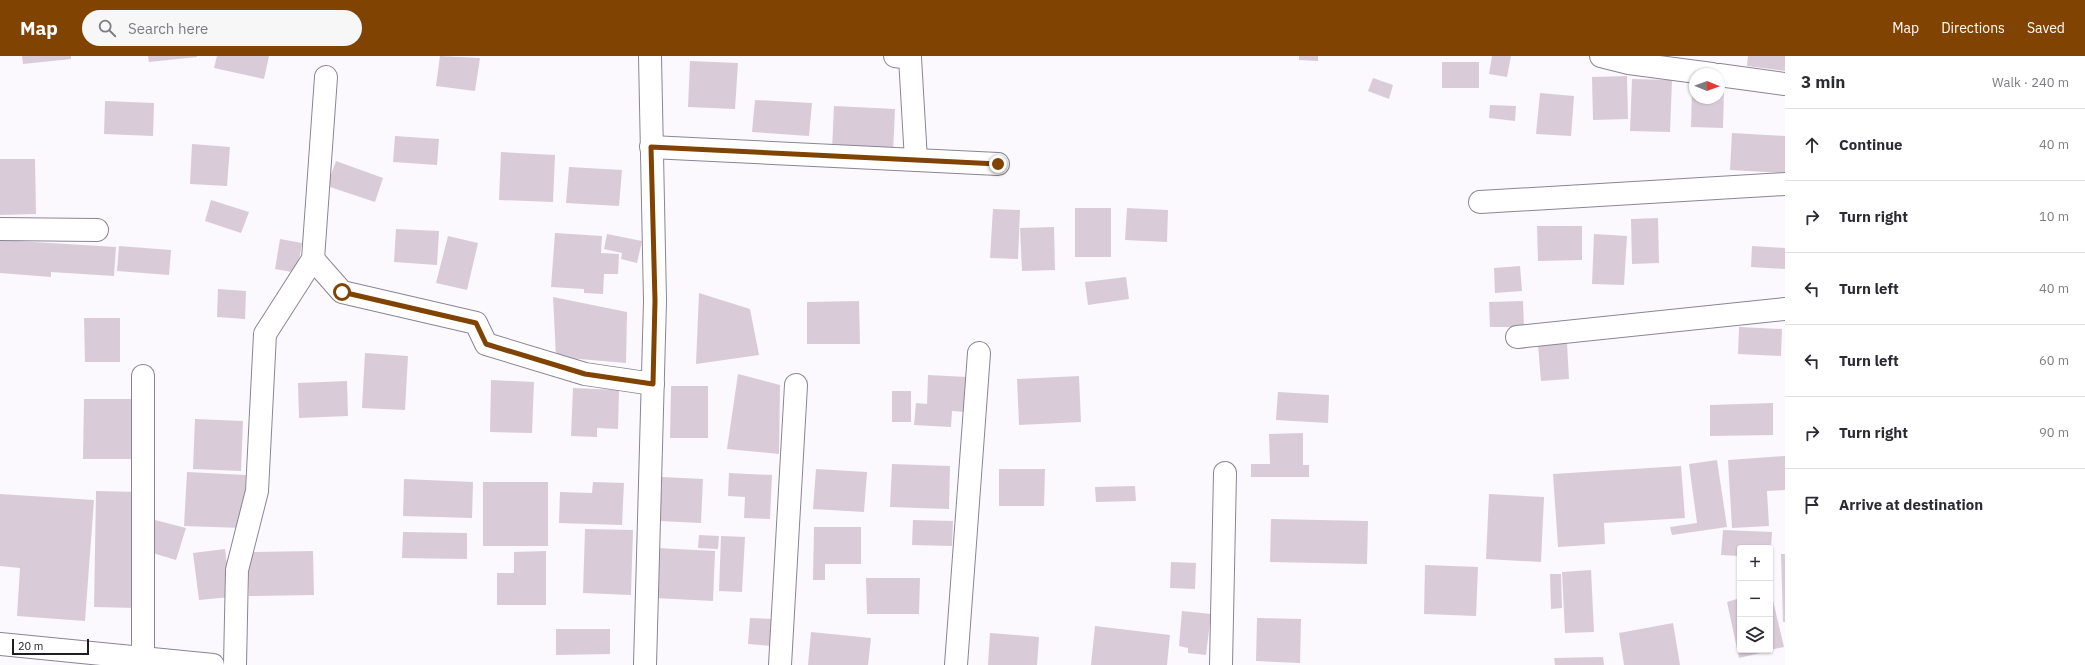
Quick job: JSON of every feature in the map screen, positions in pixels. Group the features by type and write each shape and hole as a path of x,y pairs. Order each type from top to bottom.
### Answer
{"street":[{"path":"645,665 655,301 650,56"},
{"path":"895,56 910,58 916,160"},
{"path":"1601,56 1629,63 1689,71"},
{"path":"1725,76 1785,84"},
{"path":"235,665 237,570 257,491 265,334 313,259 326,77"},
{"path":"651,147 998,164"},
{"path":"1480,202 1785,184"},
{"path":"0,229 97,230"},
{"path":"313,259 342,292 476,323 486,344 585,374 653,384"},
{"path":"1517,338 1785,309"},
{"path":"956,665 979,353"},
{"path":"143,376 143,658"},
{"path":"780,665 796,385"},
{"path":"1222,665 1225,473"},
{"path":"0,644 213,665"}],"building":[{"path":"22,56 71,56 71,59 23,64"},
{"path":"148,56 197,56 197,57 149,62"},
{"path":"217,56 269,56 264,79 214,68"},
{"path":"440,56 480,58 475,91 436,86"},
{"path":"1299,56 1318,56 1318,61 1299,60"},
{"path":"1492,56 1511,56 1507,77 1489,74"},
{"path":"1748,56 1785,56 1785,71 1747,66"},
{"path":"690,61 738,63 735,109 688,107"},
{"path":"1442,62 1479,62 1479,88 1442,88"},
{"path":"1627,76 1628,119 1593,120 1592,77"},
{"path":"1373,78 1393,85 1389,99 1368,91"},
{"path":"1632,79 1672,80 1670,132 1630,131"},
{"path":"1540,93 1574,96 1571,136 1536,134"},
{"path":"755,100 812,103 809,136 752,132"},
{"path":"105,101 154,103 153,136 104,134"},
{"path":"1692,104 1724,104 1723,128 1691,127"},
{"path":"1490,105 1516,106 1515,121 1489,118"},
{"path":"834,106 895,109 893,153 832,150"},
{"path":"1732,133 1785,136 1785,173 1730,170"},
{"path":"395,136 439,139 437,165 393,162"},
{"path":"192,144 230,147 227,186 190,184"},
{"path":"501,152 555,155 553,202 499,200"},
{"path":"0,159 35,159 36,214 0,215"},
{"path":"336,161 383,178 375,202 327,186"},
{"path":"569,167 622,170 619,206 566,203"},
{"path":"211,200 249,212 241,233 205,221"},
{"path":"1075,208 1111,208 1111,257 1075,257"},
{"path":"1127,208 1168,210 1167,242 1125,240"},
{"path":"993,209 1020,210 1018,259 990,258"},
{"path":"1658,218 1659,263 1632,264 1631,219"},
{"path":"1537,226 1582,226 1582,260 1538,261"},
{"path":"1054,227 1055,270 1022,271 1020,228"},
{"path":"396,229 439,231 437,265 394,262"},
{"path":"555,233 602,236 601,253 619,254 618,274 604,274 603,294 584,293 584,289 551,287"},
{"path":"607,234 642,241 637,263 621,259 622,253 604,249"},
{"path":"1594,234 1627,236 1624,285 1592,284"},
{"path":"448,236 478,243 467,290 436,283"},
{"path":"280,239 302,243 297,273 275,269"},
{"path":"0,240 116,247 114,276 51,272 51,277 0,273"},
{"path":"119,246 171,250 169,275 117,271"},
{"path":"1752,246 1785,248 1785,269 1751,267"},
{"path":"1520,266 1522,291 1495,293 1494,268"},
{"path":"1126,277 1129,299 1088,305 1085,282"},
{"path":"218,289 246,291 245,319 217,317"},
{"path":"699,293 750,309 759,355 696,364"},
{"path":"553,297 627,312 626,363 556,357"},
{"path":"859,301 860,344 807,344 807,302"},
{"path":"1523,301 1524,327 1490,327 1489,302"},
{"path":"84,318 120,318 120,362 85,362"},
{"path":"1739,327 1782,329 1781,356 1738,354"},
{"path":"1567,343 1569,379 1541,381 1538,345"},
{"path":"365,353 408,356 405,410 362,408"},
{"path":"738,374 780,385 779,454 727,449"},
{"path":"928,375 967,377 965,412 952,411 951,427 914,425 916,403 927,404"},
{"path":"1079,376 1081,422 1019,425 1017,379"},
{"path":"491,380 534,382 532,433 490,432"},
{"path":"347,381 348,416 299,418 298,383"},
{"path":"671,386 708,386 708,438 670,438"},
{"path":"573,388 619,390 618,429 597,428 597,437 571,436"},
{"path":"892,391 911,391 911,422 892,422"},
{"path":"1278,392 1329,395 1328,423 1276,420"},
{"path":"84,399 136,399 135,459 83,459"},
{"path":"1773,403 1773,435 1710,436 1710,405"},
{"path":"195,419 243,421 241,471 193,469"},
{"path":"1303,433 1303,465 1309,465 1309,477 1251,477 1251,464 1270,464 1269,434"},
{"path":"1785,456 1785,490 1767,491 1769,526 1732,528 1728,460"},
{"path":"1717,460 1727,527 1672,535 1670,527 1697,523 1689,464"},
{"path":"892,464 950,466 949,509 890,507"},
{"path":"1681,466 1685,518 1604,523 1605,544 1558,547 1553,474"},
{"path":"816,469 867,472 864,512 813,509"},
{"path":"999,469 1045,469 1044,506 999,506"},
{"path":"187,472 246,475 243,528 184,526"},
{"path":"729,473 772,475 770,519 744,518 745,497 728,496"},
{"path":"662,477 703,479 701,523 660,521"},
{"path":"404,479 473,482 472,518 403,516"},
{"path":"483,482 548,482 548,546 483,546"},
{"path":"593,482 624,483 622,525 559,523 560,492 592,493"},
{"path":"1135,486 1136,501 1096,502 1095,487"},
{"path":"96,491 139,492 137,608 94,607"},
{"path":"0,494 94,500 85,621 17,616 20,568 0,566"},
{"path":"1489,494 1544,497 1541,562 1486,559"},
{"path":"1271,519 1368,521 1367,564 1270,562"},
{"path":"155,520 186,528 176,560 146,551"},
{"path":"913,520 953,521 952,546 912,545"},
{"path":"814,527 861,527 861,564 825,564 825,580 813,580"},
{"path":"585,529 633,530 631,595 583,593"},
{"path":"1723,530 1772,532 1771,545 1737,545 1737,556 1721,555"},
{"path":"403,532 467,533 467,559 402,558"},
{"path":"699,535 719,536 718,549 698,548"},
{"path":"721,536 745,537 742,592 719,591"},
{"path":"657,548 715,551 713,601 655,598"},
{"path":"225,549 231,597 199,600 193,553"},
{"path":"313,551 314,595 249,596 248,552"},
{"path":"546,551 546,605 497,605 497,573 514,573 514,552"},
{"path":"1781,554 1785,554 1785,622 1783,622"},
{"path":"1171,562 1196,563 1195,589 1170,588"},
{"path":"1425,565 1478,567 1476,616 1424,614"},
{"path":"1591,570 1594,632 1565,633 1562,572"},
{"path":"1550,574 1561,574 1562,608 1551,609"},
{"path":"866,578 920,578 919,614 867,614"},
{"path":"1737,599 1737,649 1727,602"},
{"path":"1773,601 1784,647 1773,649"},
{"path":"1182,611 1211,614 1206,655 1188,653 1188,648 1179,646"},
{"path":"750,618 774,619 772,646 748,644"},
{"path":"1257,618 1301,619 1300,663 1256,661"},
{"path":"1673,623 1680,665 1624,665 1619,633"},
{"path":"1095,626 1170,635 1167,665 1091,665"},
{"path":"556,629 610,629 610,654 556,655"},
{"path":"811,632 871,638 868,665 808,665"},
{"path":"990,633 1039,637 1037,665 988,665"},
{"path":"1738,653 1760,653 1739,658"},
{"path":"1603,657 1604,665 1555,665 1554,658"}],"route":[{"path":"342,292 476,323 486,344 585,374 653,384 655,301 651,147 998,164"}]}
